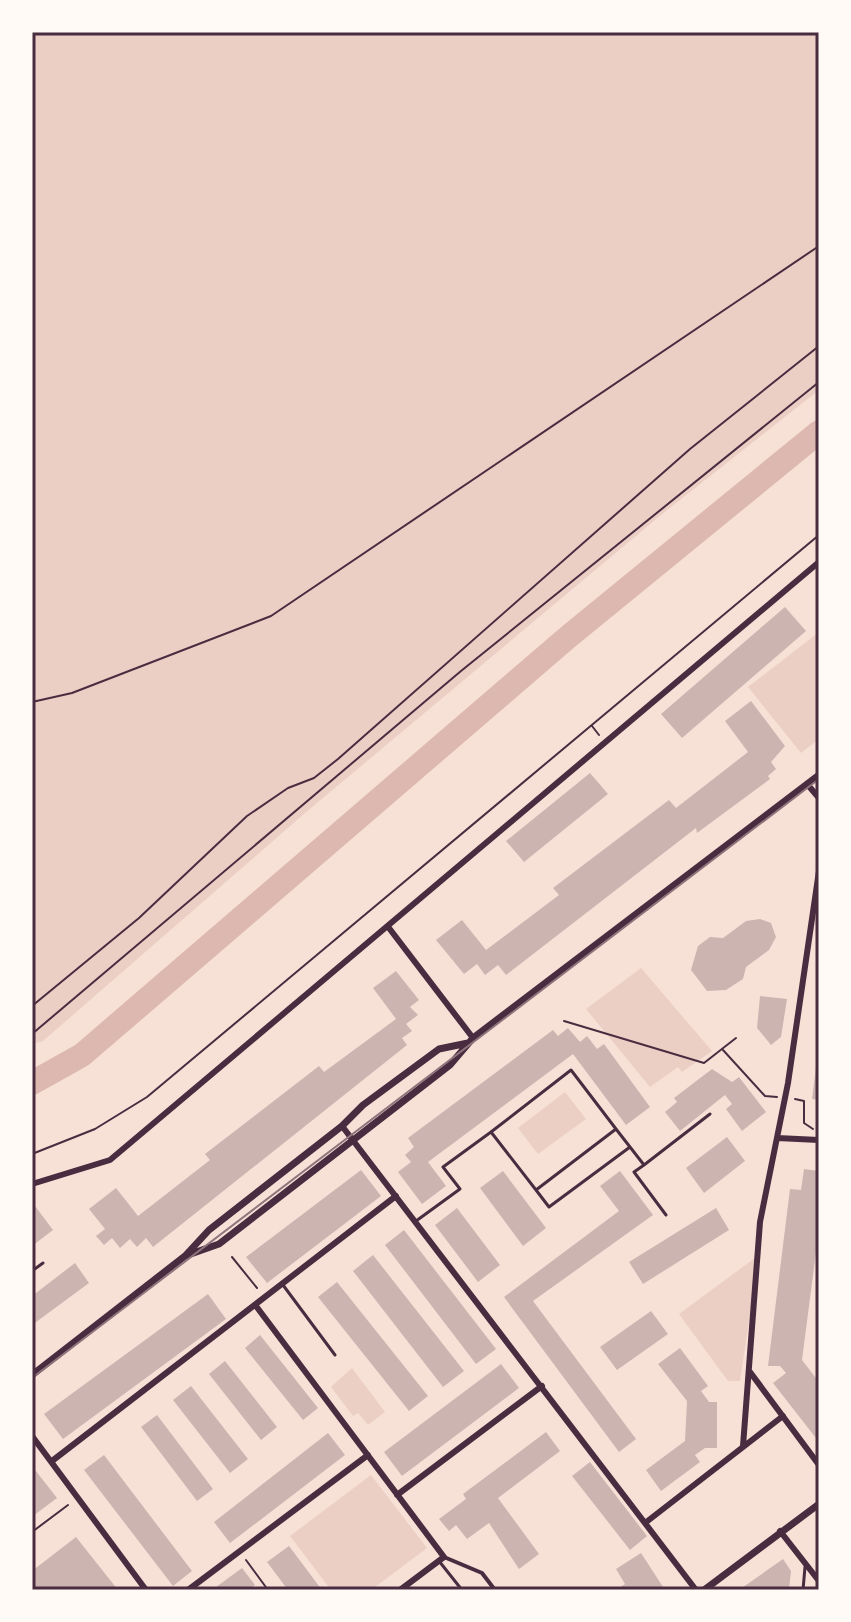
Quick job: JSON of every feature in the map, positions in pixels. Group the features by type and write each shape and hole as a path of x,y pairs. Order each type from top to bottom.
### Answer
{"street":[{"path":"32,1184 110,1160 389,928 819,562"},
{"path":"185,1256 219,1244 450,1065 471,1040 819,775"},
{"path":"807,784 819,798"},
{"path":"743,1446 760,1222 777,1138 819,871"},
{"path":"811,922 819,923"},
{"path":"389,928 471,1040"},
{"path":"32,1375 185,1256 209,1230 342,1126 363,1105 439,1049 471,1040"},
{"path":"342,1126 696,1590"},
{"path":"777,1138 819,1140"},
{"path":"52,1461 396,1196"},
{"path":"256,1306 442,1559 482,1573 495,1590"},
{"path":"750,1372 819,1465"},
{"path":"397,1495 542,1386"},
{"path":"645,1523 783,1416"},
{"path":"32,1436 146,1590"},
{"path":"188,1590 368,1455"},
{"path":"704,1590 819,1504"},
{"path":"780,1531 819,1581"},
{"path":"400,1590 442,1559"}],"lane":[{"path":"416,1221 460,1189 443,1167 571,1070 644,1165"},
{"path":"666,1215 634,1172 710,1114"},
{"path":"536,1190 616,1129"},
{"path":"491,1132 549,1207 630,1147"},
{"path":"32,1271 43,1263"},
{"path":"283,1285 335,1355"},
{"path":"442,1559 462,1590"},
{"path":"803,1590 805,1563"}],"path":[{"path":"32,702 72,693 271,616 819,246"},
{"path":"32,1006 139,918 247,816 288,788 314,778 338,759 690,449 819,346"},
{"path":"32,1034 461,671 819,382"},
{"path":"32,1154 95,1129 147,1097 819,535"},
{"path":"564,1021 704,1063 736,1038"},
{"path":"232,1257 265,1299"},
{"path":"32,1532 79,1497"},
{"path":"241,1553 268,1590"}],"shaded area":[{"path":"32,32 819,32 819,390 661,515 305,813 43,1041 32,1044"},
{"path":"819,632 819,739 801,753 748,687"},
{"path":"641,968 712,1051 682,1072 678,1067 650,1087 586,1009"},
{"path":"565,1092 586,1119 538,1154 518,1128"},
{"path":"759,1255 740,1381 728,1381 679,1314"},
{"path":"352,1368 385,1412 368,1425 358,1413 353,1416 331,1387"},
{"path":"371,1475 427,1548 371,1590 331,1590 290,1536"}],"building":[{"path":"785,607 806,631 682,738 661,714"},
{"path":"751,701 785,746 771,762 776,769 768,776 770,779 697,833 696,828 506,975 498,965 485,975 477,964 464,974 436,940 462,920 486,950 559,895 553,888 669,800 676,808 748,752 725,721"},
{"path":"590,773 608,794 524,862 506,841"},
{"path":"760,919 771,923 776,937 769,950 746,967 743,979 726,990 707,991 691,970 698,946 710,937 723,938 746,921"},
{"path":"396,971 419,1000 410,1007 418,1015 406,1024 412,1031 402,1038 407,1045 153,1247 146,1238 137,1247 130,1239 120,1248 112,1238 104,1245 96,1236 105,1229 89,1209 116,1188 138,1216 210,1160 205,1154 319,1066 324,1072 396,1019 373,988"},
{"path":"760,996 787,999 781,1037 771,1045 757,1028"},
{"path":"568,1028 580,1042 587,1036 597,1049 604,1044 650,1107 626,1125 573,1054 428,1162 446,1186 422,1204 398,1172 411,1162 405,1155 414,1147 408,1138 553,1030 558,1036"},
{"path":"819,1059 819,1100 812,1099"},
{"path":"712,1069 732,1082 739,1077 766,1112 742,1131 726,1109 732,1104 725,1095 680,1131 665,1112 677,1102 674,1098"},
{"path":"727,1137 745,1161 704,1193 686,1168"},
{"path":"804,1169 819,1171 819,1229 802,1360 819,1382 819,1442 773,1383 786,1373 780,1366 768,1366 790,1189 801,1190"},
{"path":"361,1170 381,1196 267,1283 246,1257"},
{"path":"503,1171 546,1228 523,1246 480,1188"},
{"path":"620,1171 653,1215 533,1301 636,1439 619,1452 504,1297 619,1211 600,1186"},
{"path":"35,1206 53,1230 32,1246 32,1209"},
{"path":"457,1208 500,1265 478,1282 435,1225"},
{"path":"716,1208 729,1230 643,1284 629,1262"},
{"path":"404,1230 496,1349 476,1364 385,1245"},
{"path":"373,1255 464,1371 443,1387 353,1271"},
{"path":"75,1263 89,1283 32,1325 32,1296"},
{"path":"337,1282 428,1396 409,1411 318,1297"},
{"path":"208,1294 226,1319 63,1439 44,1414"},
{"path":"651,1311 668,1334 617,1370 600,1347"},
{"path":"260,1335 318,1408 303,1420 245,1348"},
{"path":"680,1348 708,1386 701,1391 709,1402 717,1402 717,1448 705,1448 695,1455 700,1462 661,1491 646,1470 685,1441 687,1401 658,1364"},
{"path":"225,1361 277,1427 261,1440 209,1374"},
{"path":"501,1364 519,1388 402,1476 384,1452"},
{"path":"191,1386 248,1459 230,1473 173,1400"},
{"path":"157,1415 213,1489 197,1501 141,1427"},
{"path":"546,1432 560,1451 498,1498 539,1554 519,1569 489,1523 467,1539 456,1525 449,1531 439,1519 466,1499 463,1494"},
{"path":"328,1433 345,1455 230,1543 214,1522"},
{"path":"104,1455 192,1571 173,1586 84,1470"},
{"path":"590,1462 647,1536 630,1550 572,1476"},
{"path":"32,1466 57,1498 33,1516 32,1514"},
{"path":"76,1537 118,1590 36,1590 32,1585 32,1571"},
{"path":"289,1546 322,1590 288,1590 267,1562"},
{"path":"641,1553 665,1590 616,1590 625,1584 616,1569"},
{"path":"783,1559 791,1571 789,1590 739,1590"},
{"path":"242,1568 255,1585 248,1590 212,1590"}],"waterway":[{"path":"32,1083 82,1055 568,637 819,432"}],"tram line":[{"path":"32,1378 819,779"}]}
